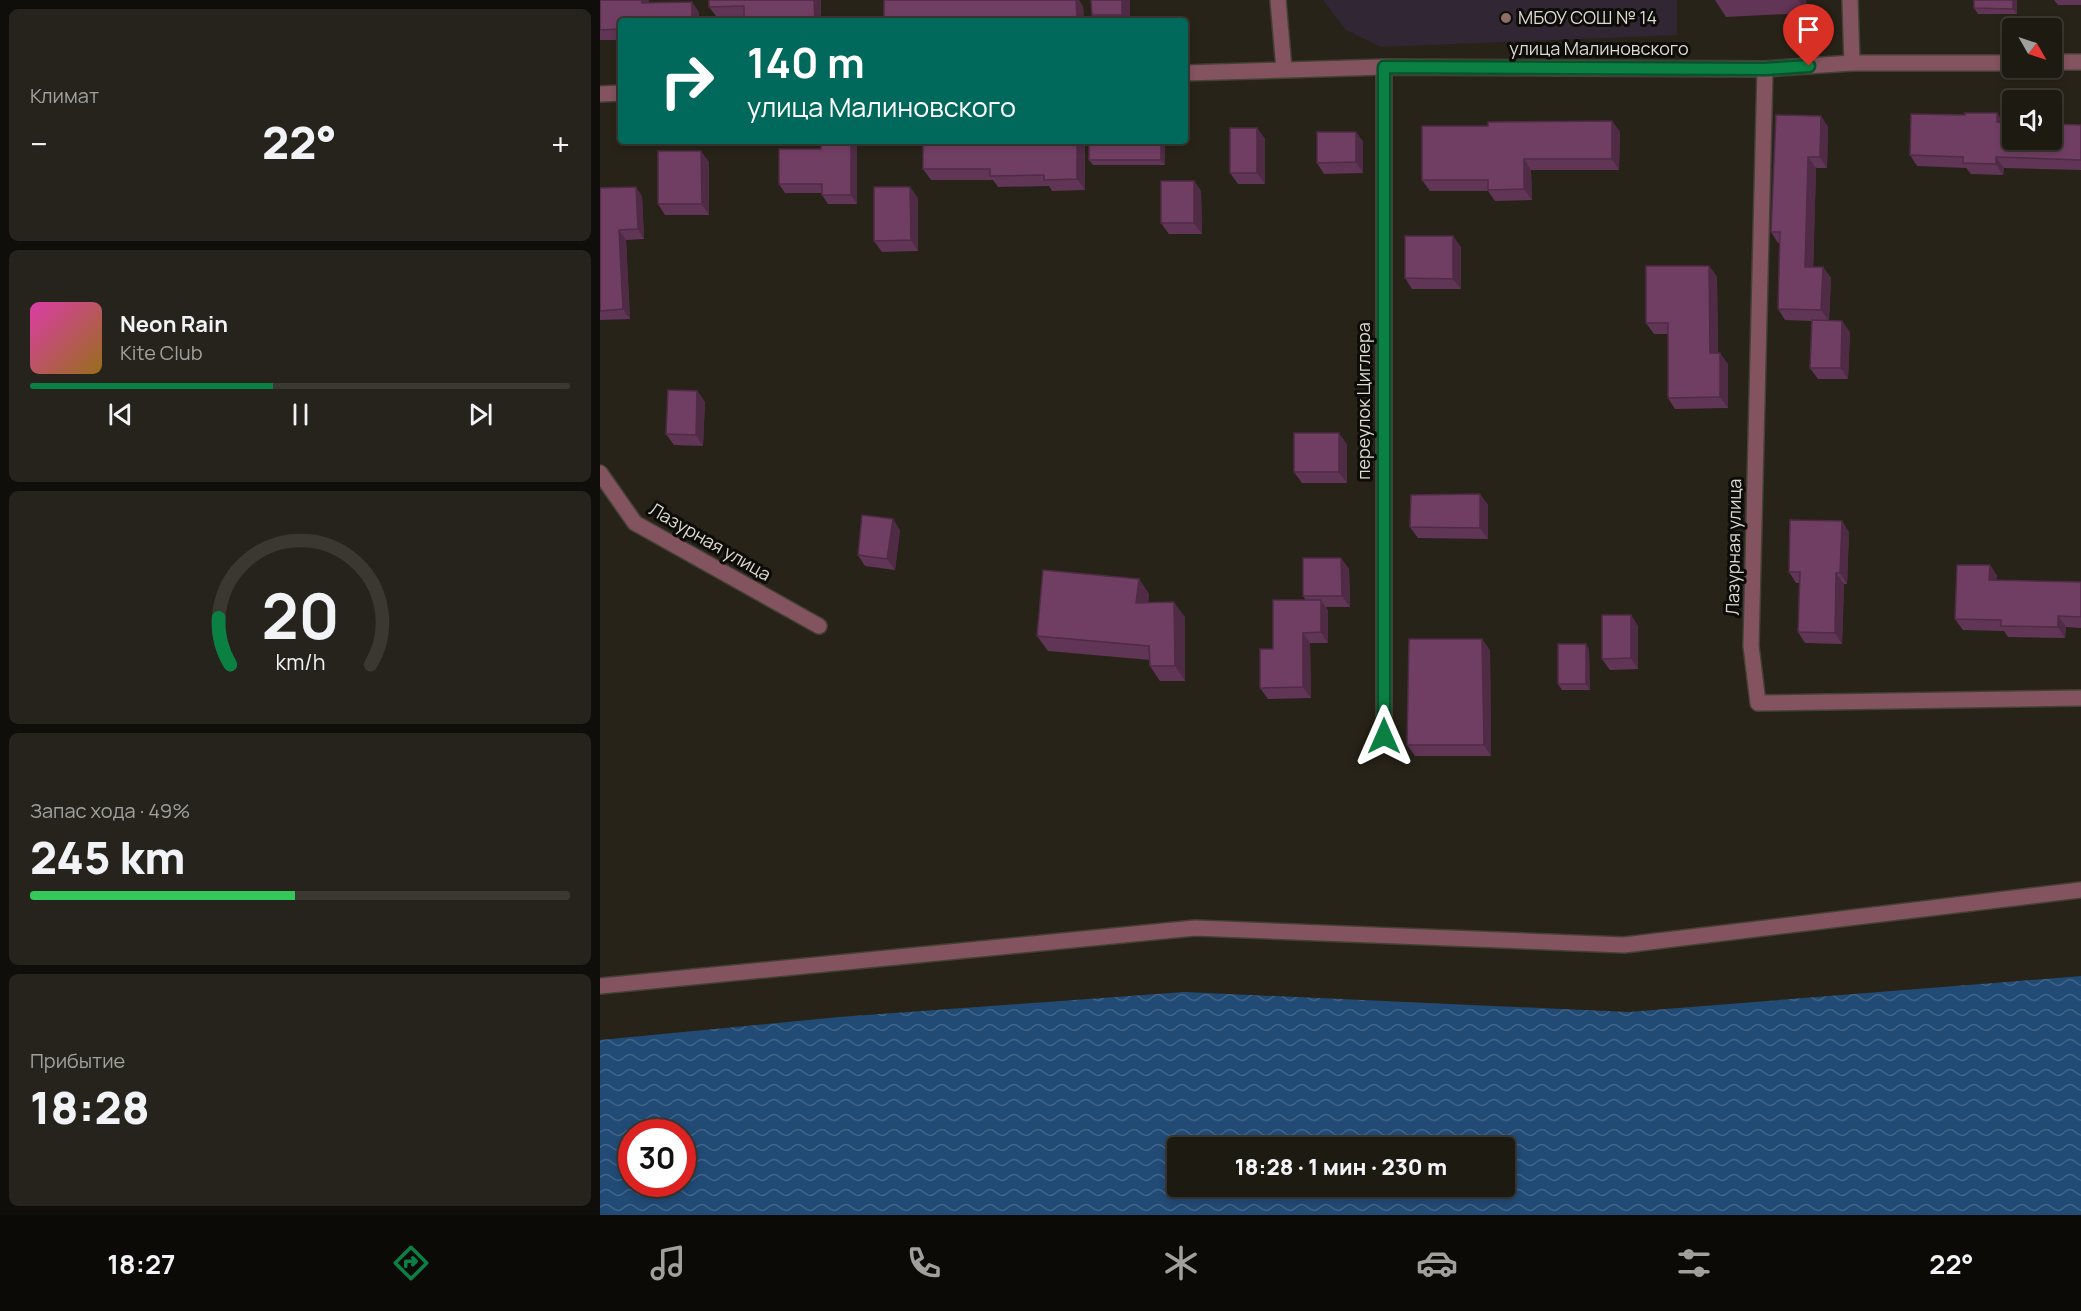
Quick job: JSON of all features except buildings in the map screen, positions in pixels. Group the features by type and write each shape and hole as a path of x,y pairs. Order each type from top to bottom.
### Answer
{"street":[{"path":"1278,0 1284,69"},
{"path":"1850,0 1852,63"},
{"path":"2062,62 2081,62"},
{"name":"улица Малиновского","path":"1188,73 1384,67 1765,69 1852,63 2002,63"},
{"name":"переулок Циглера","path":"1384,67 1384,736"},
{"name":"Лазурная улица","path":"1765,69 1751,646 1758,703 2081,698"},
{"path":"600,94 618,93"},
{"name":"Лазурная улица","path":"600,473 635,523 819,626"},
{"path":"600,986 1196,928 1624,945 2081,890"}],"shaded area":[{"name":"МБОУ СОШ № 14","path":"1323,0 1677,0 1677,35 1381,47 1346,30"}],"water":[{"path":"2081,976 2081,1215 600,1215 600,1040 839,1017 1184,992 1628,1012"}],"place":[{"name":"МБОУ СОШ № 14","path":"1506,18"}],"route":[{"path":"1384,736 1384,67 1765,69 1809,66"}]}
